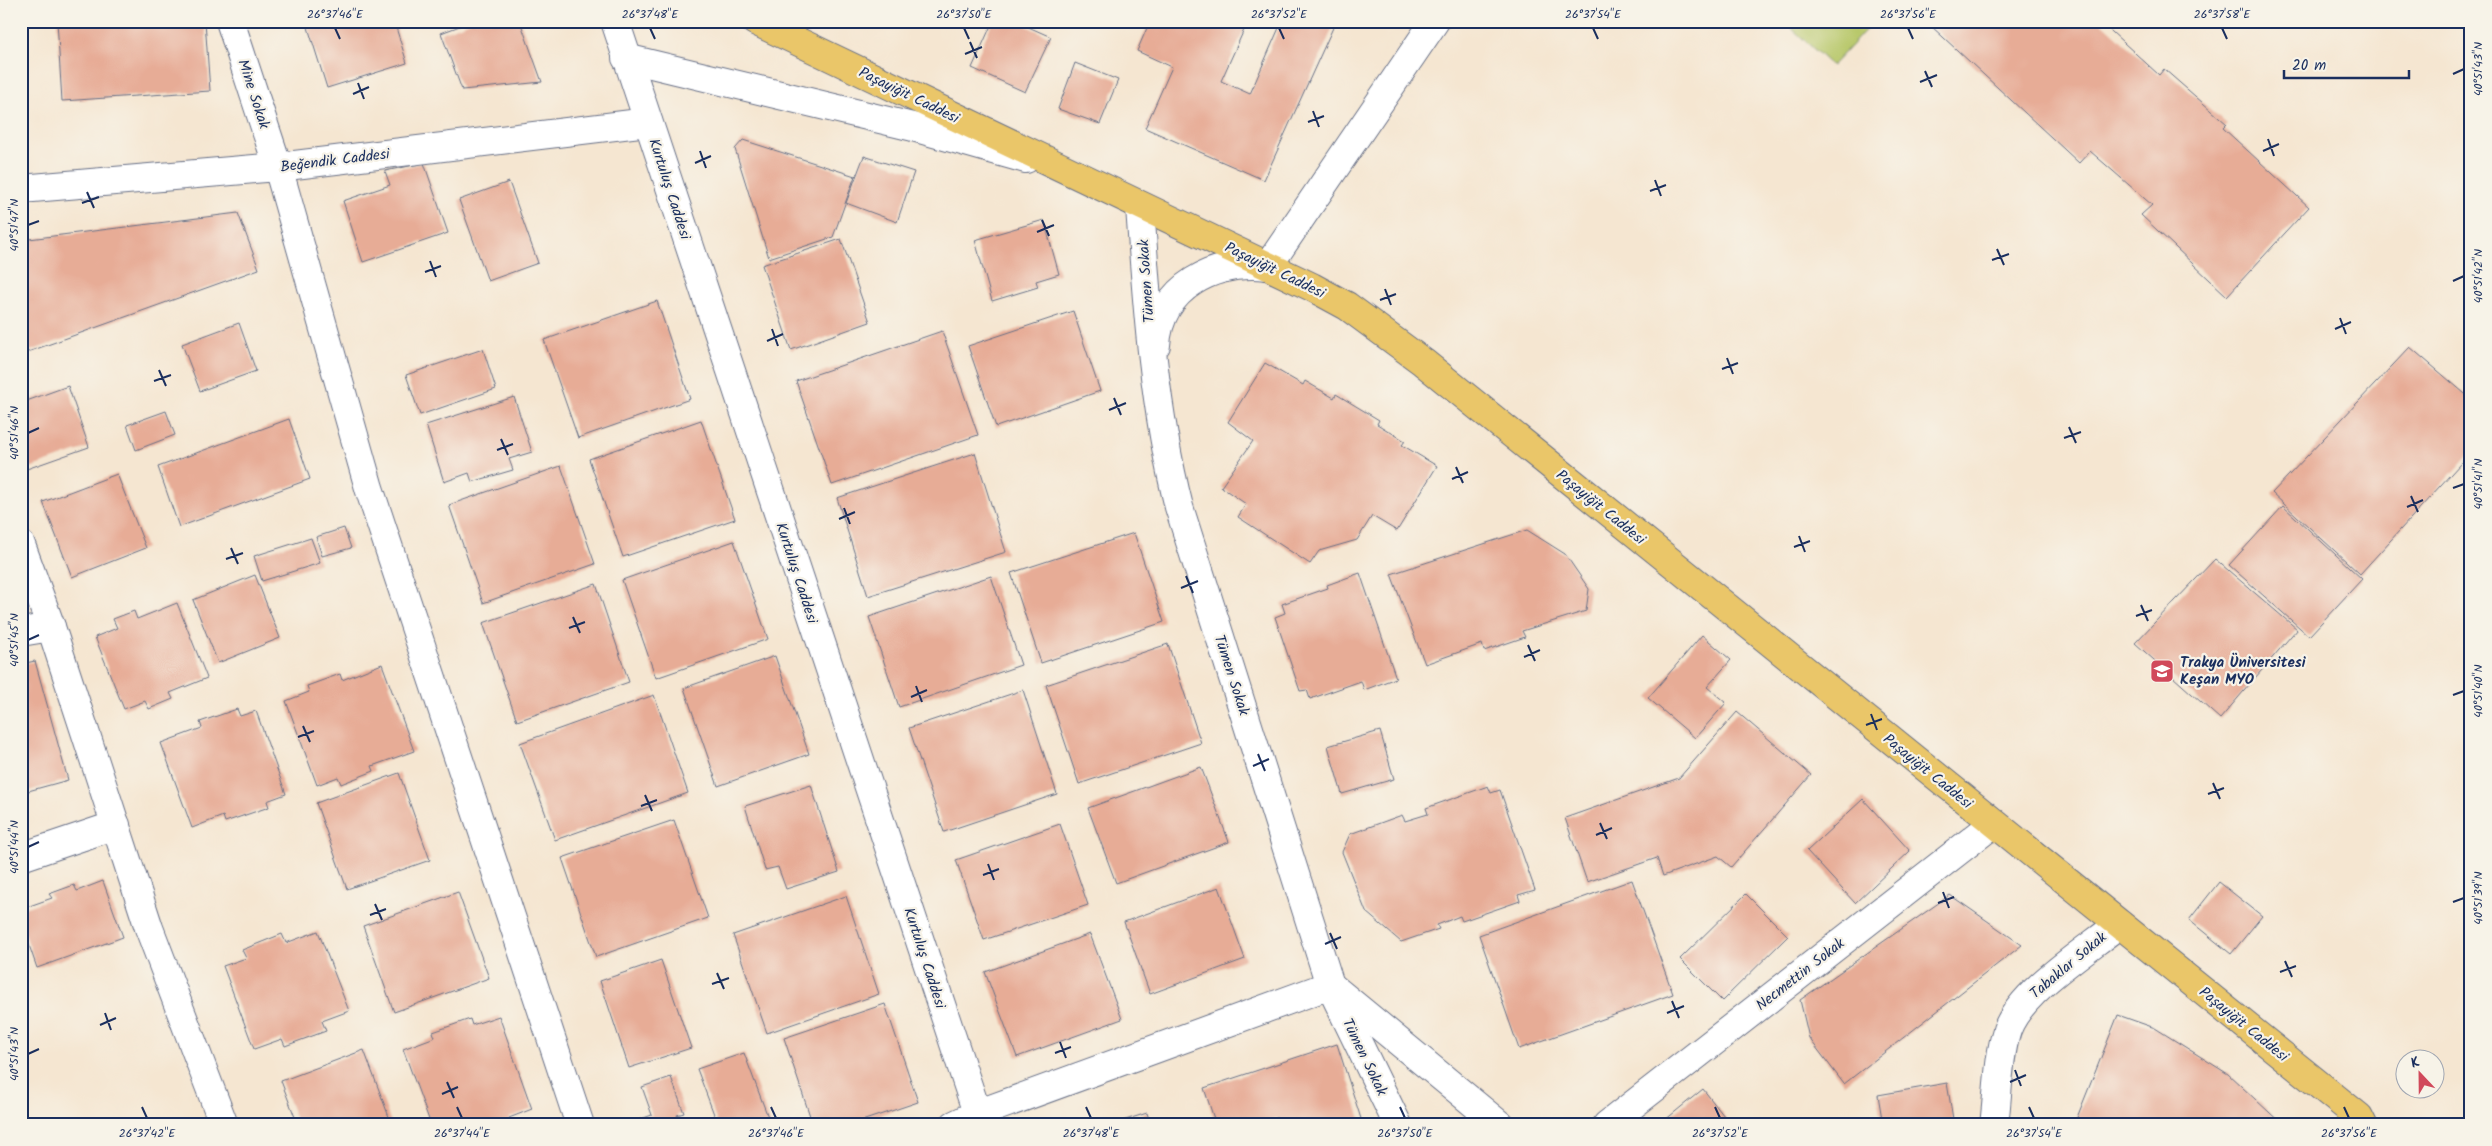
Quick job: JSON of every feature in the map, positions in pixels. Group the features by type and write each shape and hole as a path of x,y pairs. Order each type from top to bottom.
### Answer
{"main road":[{"name":"Paşayiğit Caddesi","path":"755,21 1140,207 1312,287 1347,306 1423,362 2363,1122"}],"street":[{"name":"Mine Sokak","path":"230,21 278,167 369,488 580,1125"},
{"name":"Kurtuluş Caddesi","path":"615,21 971,1121"},
{"path":"1154,370 1156,334 1164,315 1176,296 1210,271 1231,265 1268,266 1435,21"},
{"path":"626,58 913,127 1066,170"},
{"name":"Beğendik Caddesi","path":"21,189 278,167 648,122"},
{"name":"Tümen Sokak","path":"1140,207 1154,370 1164,440 1179,507 1330,985 1398,1125"},
{"path":"21,545 51,627 149,928 224,1125"},
{"path":"21,632 51,627"},
{"name":"Necmettin Sokak","path":"1607,1125 1993,824"},
{"path":"21,856 116,826"},
{"name":"Tabaklar Sokak","path":"1994,1125 2003,1046 2008,1029 2017,1010 2033,993 2119,924"},
{"path":"971,1121 1330,985 1500,1125"}],"green space":[{"path":"1784,21 1874,21 1832,66"}],"building":[{"path":"57,21 205,21 210,91 62,101"},
{"path":"306,21 394,21 407,63 327,88"},
{"path":"473,21 520,21 542,82 462,90 441,33"},
{"path":"993,21 1015,21 1051,37 1025,92 972,68"},
{"path":"1150,21 1248,21 1221,81 1250,94 1282,21 1336,21 1264,180 1145,128 1172,67 1137,51"},
{"path":"1933,21 2100,21 2159,75 2164,69 2227,124 2223,128 2309,207 2227,296 2141,215 2152,205 2090,151 2079,163 1930,25"},
{"path":"1075,63 1118,80 1100,124 1058,109"},
{"path":"743,140 855,176 833,237 769,258 735,149"},
{"path":"864,156 914,172 897,222 846,203"},
{"path":"424,163 448,233 363,262 343,201 390,185 385,171"},
{"path":"509,182 538,263 488,281 459,200"},
{"path":"238,213 259,269 25,353 21,344 21,240"},
{"path":"1044,220 1059,274 1036,281 1038,287 992,301 975,240"},
{"path":"841,239 870,322 791,350 762,265"},
{"path":"657,301 690,399 578,438 544,340"},
{"path":"1073,311 1100,391 996,427 968,346"},
{"path":"239,323 256,371 200,391 182,344"},
{"path":"942,331 978,435 832,485 796,381"},
{"path":"2410,347 2471,399 2471,452 2360,574 2272,493"},
{"path":"483,349 496,389 420,415 406,375"},
{"path":"1265,363 1303,385 1305,381 1334,398 1336,394 1379,420 1377,424 1405,441 1402,445 1437,466 1397,531 1372,516 1357,540 1319,551 1310,564 1238,517 1246,504 1221,487 1253,441 1228,422"},
{"path":"68,386 89,447 21,471 21,403"},
{"path":"514,397 532,452 509,459 513,470 472,482 469,473 444,482 426,425"},
{"path":"166,411 175,435 136,450 127,425"},
{"path":"289,419 310,479 179,527 158,467"},
{"path":"701,420 735,519 623,557 589,459"},
{"path":"975,453 1006,552 868,596 837,498"},
{"path":"561,466 595,564 483,603 449,505"},
{"path":"117,474 146,548 72,577 43,502"},
{"path":"2283,506 2362,579 2309,636 2229,565"},
{"path":"344,528 351,548 322,556 316,537"},
{"path":"1527,530 1565,554 1589,589 1586,611 1522,631 1525,637 1484,651 1482,644 1425,664 1391,574"},
{"path":"1134,533 1164,622 1041,663 1011,573"},
{"path":"311,538 320,563 262,581 254,556"},
{"path":"734,541 768,639 656,678 622,580"},
{"path":"2215,559 2297,629 2220,719 2135,643"},
{"path":"1360,573 1396,678 1364,690 1361,681 1310,699 1307,690 1300,691 1275,617 1285,613 1282,604 1328,588 1327,585"},
{"path":"255,575 280,638 218,663 193,600"},
{"path":"991,576 1021,665 899,707 869,617"},
{"path":"596,584 629,682 517,721 483,623"},
{"path":"177,603 207,678 170,693 173,699 149,709 145,701 124,709 95,637 117,628 113,619 134,611 137,619"},
{"path":"1702,635 1731,660 1707,687 1726,703 1695,738 1648,698"},
{"path":"1168,644 1201,743 1079,784 1046,685"},
{"path":"775,656 809,754 718,786 684,688"},
{"path":"35,661 68,780 21,793 21,664"},
{"path":"382,664 414,751 372,766 374,771 341,784 338,777 317,785 286,701 309,692 307,686 340,674 342,680"},
{"path":"1023,690 1057,794 944,832 909,728"},
{"path":"654,695 688,793 555,840 520,743"},
{"path":"237,709 240,716 256,711 286,794 267,801 269,807 225,822 223,816 192,828 161,743 202,728 200,722"},
{"path":"1737,712 1811,775 1731,867 1718,856 1663,876 1657,858 1587,882 1565,818 1679,778"},
{"path":"1380,731 1394,779 1342,794 1328,746"},
{"path":"1201,767 1229,842 1116,883 1088,808"},
{"path":"399,773 430,860 347,889 316,803"},
{"path":"811,785 839,872 786,889 778,867 765,870 745,806"},
{"path":"1488,786 1491,793 1500,790 1535,890 1518,895 1520,901 1462,921 1460,916 1437,925 1439,929 1401,942 1366,912 1342,852 1350,834 1402,815 1405,821 1428,814 1426,808"},
{"path":"1863,799 1910,851 1855,903 1807,851"},
{"path":"674,820 708,918 596,957 562,858"},
{"path":"1060,824 1088,905 984,940 956,860"},
{"path":"1632,880 1673,994 1519,1049 1479,935"},
{"path":"103,881 123,937 37,968 21,922 21,909 52,898 49,894 74,885 77,891"},
{"path":"2219,882 2262,916 2231,954 2189,920"},
{"path":"1219,887 1245,959 1150,994 1124,922"},
{"path":"458,892 489,978 394,1012 363,926"},
{"path":"1746,894 1788,936 1722,1001 1680,959"},
{"path":"1950,895 2022,945 1844,1084 1809,1038 1800,1000"},
{"path":"846,896 879,994 767,1033 733,935"},
{"path":"318,931 349,1011 322,1021 326,1031 285,1046 282,1039 254,1049 223,966 246,958 242,950 282,934 286,943"},
{"path":"1090,934 1122,1019 1017,1057 985,972"},
{"path":"661,960 691,1048 629,1068 600,981"},
{"path":"885,1004 918,1102 850,1125 813,1125 784,1038"},
{"path":"2118,1015 2155,1028 2228,1074 2283,1125 2202,1125 2197,1121 2195,1125 2074,1125"},
{"path":"499,1016 532,1109 509,1118 511,1124 508,1125 431,1125 403,1049 435,1037 433,1032 470,1019 472,1025"},
{"path":"1337,1044 1363,1125 1279,1125 1277,1118 1256,1125 1216,1125 1204,1088"},
{"path":"364,1050 392,1125 298,1125 281,1081"},
{"path":"744,1053 771,1125 718,1125 697,1069"},
{"path":"671,1077 684,1113 677,1115 680,1125 640,1125 638,1120 652,1115 642,1087"},
{"path":"1947,1083 1954,1125 1883,1125 1878,1095"},
{"path":"1703,1089 1731,1125 1659,1125"},
{"path":"1147,1113 1151,1125 1113,1125 1113,1124"}],"place":[{"name":"Trakya Üniversitesi Keşan MYO","path":"2162,671"}]}
